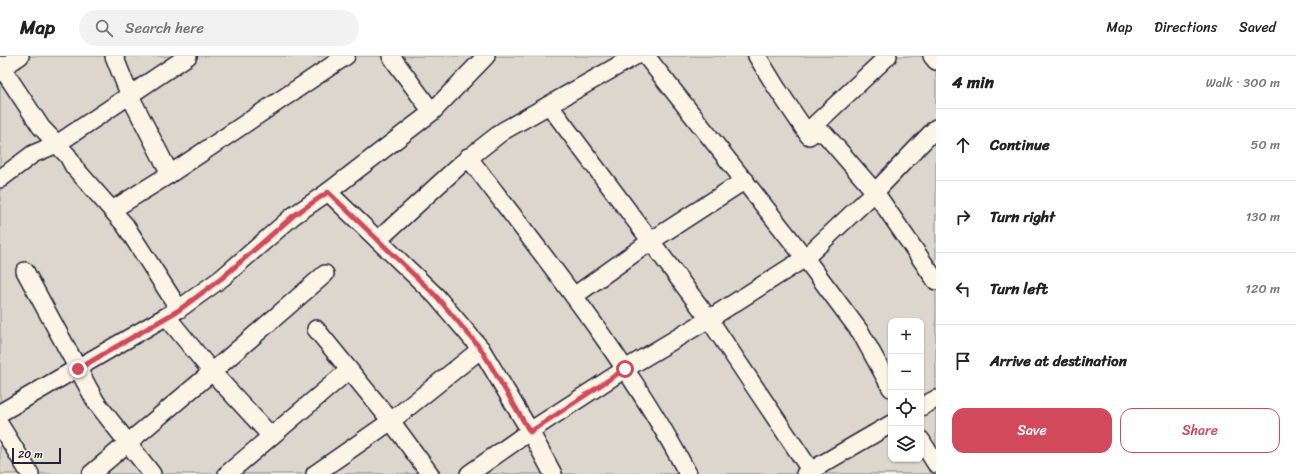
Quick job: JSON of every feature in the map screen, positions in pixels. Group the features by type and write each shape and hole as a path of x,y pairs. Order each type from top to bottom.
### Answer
{"street":[{"path":"20,56 1,66 41,127 68,156 74,167 125,225 173,313 212,372 271,436"},
{"path":"114,56 130,96 170,174"},
{"path":"0,179 32,154 57,144 188,56"},
{"path":"112,210 170,174 346,56"},
{"path":"391,56 432,112"},
{"path":"0,413 173,313 222,278 293,216 328,192 432,112 486,56"},
{"path":"378,240 468,157 503,131 635,56"},
{"path":"646,56 745,180 861,333 888,382"},
{"path":"757,56 809,136 814,132 825,134 875,192 931,264 936,281"},
{"path":"807,132 888,56"},
{"path":"932,56 936,61"},
{"path":"549,105 709,319 810,473 888,426"},
{"path":"469,474 625,369 709,319 805,258 875,192 936,128"},
{"path":"468,157 574,296 625,369 671,440 688,474"},
{"path":"574,296 651,241 745,180"},
{"path":"328,192 436,296 481,349 530,432 552,474"},
{"path":"25,271 96,402 152,474"},
{"path":"91,474 325,274"},
{"path":"316,329 391,421 430,474"},
{"path":"315,474 391,421 481,349"},
{"path":"227,474 349,370"},
{"path":"924,405 936,399"},
{"path":"0,425 23,472"},
{"path":"924,445 936,464"}],"shaded area":[{"path":"0,56 936,56 936,474 0,474"}],"route":[{"path":"78,369 179,310 222,278 293,216 328,192 436,296 481,349 530,432 625,369"}]}
